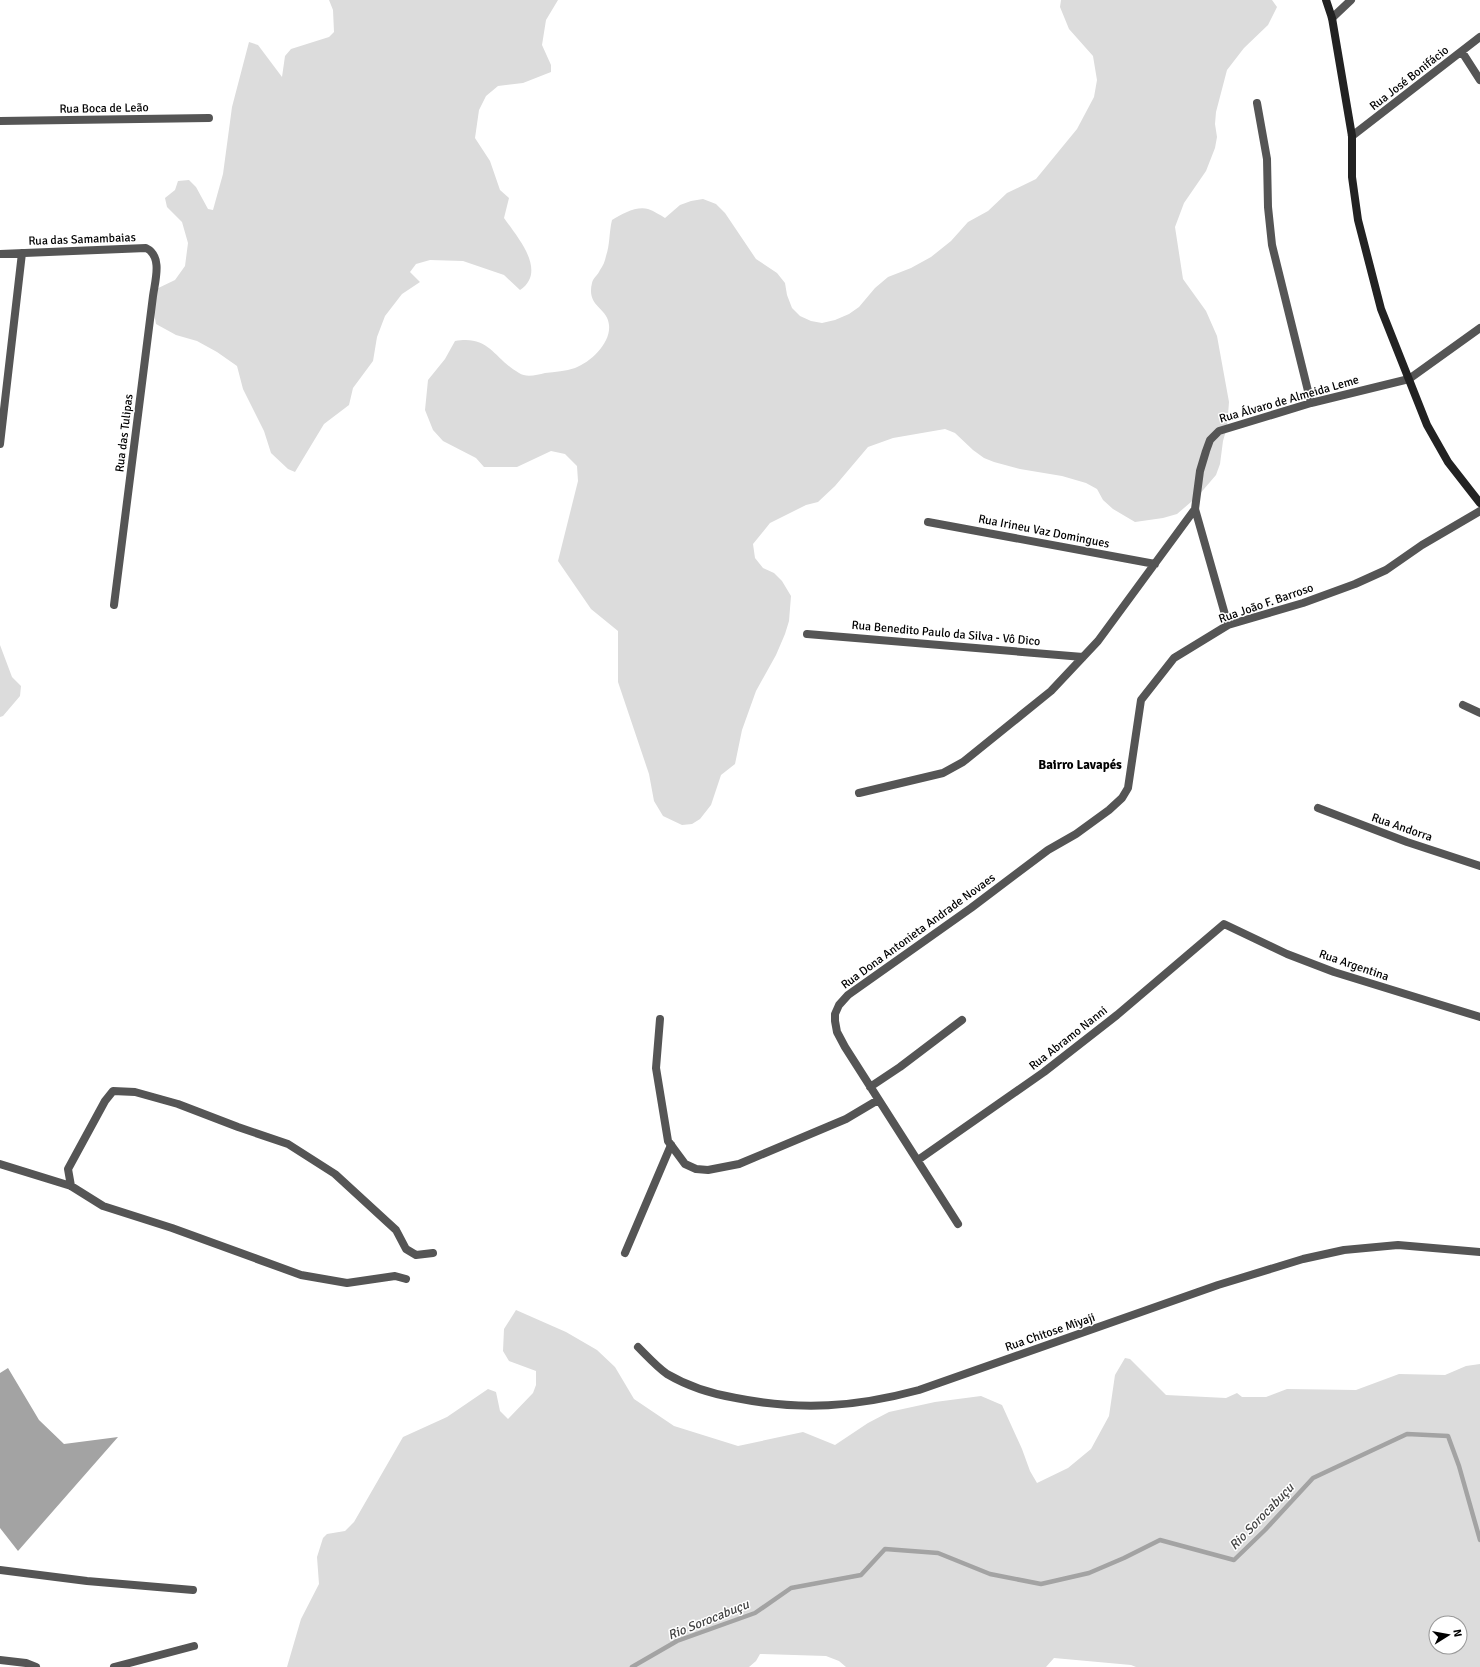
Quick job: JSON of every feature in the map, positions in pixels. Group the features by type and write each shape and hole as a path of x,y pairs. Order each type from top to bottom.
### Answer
{"main road":[{"path":"1326,0 1332,18 1352,136 1352,177 1362,235 1381,309 1427,425 1448,462 1480,503"}],"street":[{"path":"1332,18 1351,0"},
{"name":"Rua José Bonifácio","path":"1352,136 1480,37"},
{"path":"1462,52 1480,80"},
{"path":"1257,103 1267,160 1268,207 1272,244 1311,403"},
{"name":"Rua Boca de Leão","path":"0,122 209,118"},
{"name":"Rua das Samambaias","path":"0,254 146,248 151,251 157,263"},
{"path":"0,444 22,253"},
{"name":"Rua das Tulipas","path":"114,605 157,263"},
{"name":"Rua Álvaro de Almeida Leme","path":"1228,626 1194,509 1196,489 1210,440 1219,431 1311,403 1409,379 1480,328"},
{"path":"859,793 944,773 962,762 1051,691 1098,640 1194,509"},
{"name":"Rua João F. Barroso","path":"1122,798 1128,788 1141,700 1174,658 1228,626 1304,603 1355,584 1386,570 1422,545 1480,510"},
{"name":"Rua Irineu Vaz Domingues","path":"928,522 1155,564"},
{"name":"Rua Benedito Paulo da Silva - Vô Dico","path":"807,634 1083,657"},
{"path":"1463,705 1480,713"},
{"name":"Rua Dona Antonieta Andrade Novaes","path":"958,1224 845,1048 837,1032 835,1014 839,1005 848,994 971,908 1048,850 1076,834 1122,798"},
{"name":"Rua Andorra","path":"1318,808 1407,842 1480,866"},
{"name":"Rua Argentina","path":"1224,924 1287,954 1334,972 1480,1017"},
{"name":"Rua Abramo Nanni","path":"918,1160 1044,1072 1140,995 1224,924"},
{"path":"660,1019 656,1068 668,1141 685,1164 696,1169 721,1169 739,1164 846,1119 878,1100"},
{"path":"870,1087 962,1020"},
{"path":"71,1186 68,1169 105,1102 113,1091 135,1092 178,1104 288,1144 335,1174 396,1230 406,1248 416,1255 433,1253"},
{"path":"625,1252 671,1146"},
{"path":"0,1164 71,1186 104,1206 172,1228 301,1275 347,1283 395,1276 406,1279"},
{"name":"Rua Chitose Miyaji","path":"638,1347 666,1373 690,1386 718,1395 785,1406 850,1404 884,1399 920,1390 1218,1285 1302,1259 1344,1250 1398,1245 1480,1252"},
{"path":"0,1570 193,1590"},
{"path":"114,1667 194,1646"},
{"path":"0,1660 36,1667"}],"shaded area":[{"path":"329,0 558,0 546,20 542,45 551,65 551,72 523,83 498,86 486,96 479,110 475,138 490,161 500,190 509,198 504,218 522,244 531,264 531,273 528,282 520,290 504,275 463,261 430,260 416,264 410,272 420,282 402,294 385,316 377,337 373,361 353,388 349,405 324,424 295,472 288,469 271,453 264,431 243,389 237,366 217,352 197,341 176,335 156,324 150,292 175,280 185,266 188,243 182,222 167,207 165,198 175,190 178,181 189,180 196,187 208,209 213,210 223,174 232,107 249,42 258,45 282,77 285,56 291,49 329,37 334,32 333,10"},
{"path":"1061,0 1272,0 1277,7 1268,25 1244,48 1227,70 1216,112 1215,124 1217,137 1215,148 1206,171 1184,203 1175,227 1183,279 1206,311 1217,336 1229,402 1227,427 1223,441 1220,464 1216,475 1198,496 1177,514 1163,518 1135,522 1113,509 1103,500 1097,489 1086,483 1062,476 1020,469 994,462 984,458 973,450 955,433 945,429 893,438 868,447 835,486 818,502 806,505 770,523 753,544 755,558 763,568 774,573 782,581 791,596 789,621 776,655 756,691 742,730 735,764 721,775 711,805 700,819 692,824 682,825 663,816 654,801 649,774 618,682 618,631 591,609 558,561 578,481 577,466 565,454 551,451 517,467 484,467 476,458 443,441 433,430 425,410 428,380 445,359 455,341 476,341 490,349 510,367 522,375 528,376 572,369 593,357 603,345 609,332 608,319 594,302 591,291 593,281 605,260 612,220 625,213 643,208 655,212 665,218 680,205 691,201 703,199 716,204 725,213 756,259 777,273 785,283 787,295 792,308 800,316 811,321 822,323 835,320 849,314 859,307 875,288 888,277 911,268 931,257 951,241 968,222 988,211 1007,193 1036,179 1077,129 1094,97 1097,80 1093,56 1069,29 1060,7"},
{"path":"0,645 12,677 21,686 20,696 3,716 0,717"},
{"path":"516,1310 566,1332 597,1350 615,1367 634,1399 674,1426 738,1446 803,1432 835,1445 868,1423 889,1412 935,1402 981,1396 1002,1405 1022,1449 1030,1471 1037,1483 1068,1468 1091,1449 1109,1416 1115,1375 1125,1358 1130,1359 1166,1395 1226,1398 1237,1393 1242,1397 1266,1397 1287,1389 1356,1390 1399,1374 1445,1375 1466,1366 1480,1364 1480,1667 1136,1667 1131,1665 1054,1658 1046,1667 846,1667 839,1661 826,1656 760,1654 756,1661 749,1667 287,1667 301,1619 319,1584 317,1557 323,1538 327,1534 345,1531 354,1522 403,1437 447,1417 488,1389 496,1392 500,1411 508,1419 533,1393 536,1385 536,1371 509,1361 503,1351 504,1329"},
{"path":"8,1368 39,1420 64,1444 118,1437 18,1551 0,1528 0,1373"}],"waterway":[{"name":"Rio Sorocabuçu","path":"632,1667 677,1641 755,1613 791,1588 861,1575 885,1549 938,1553 990,1574 1041,1584 1089,1573 1160,1540 1234,1560 1265,1530 1313,1478 1407,1434 1448,1436 1459,1466 1480,1540"}],"district":[{"name":"Bairro Lavapés","path":"1080,764"}]}
